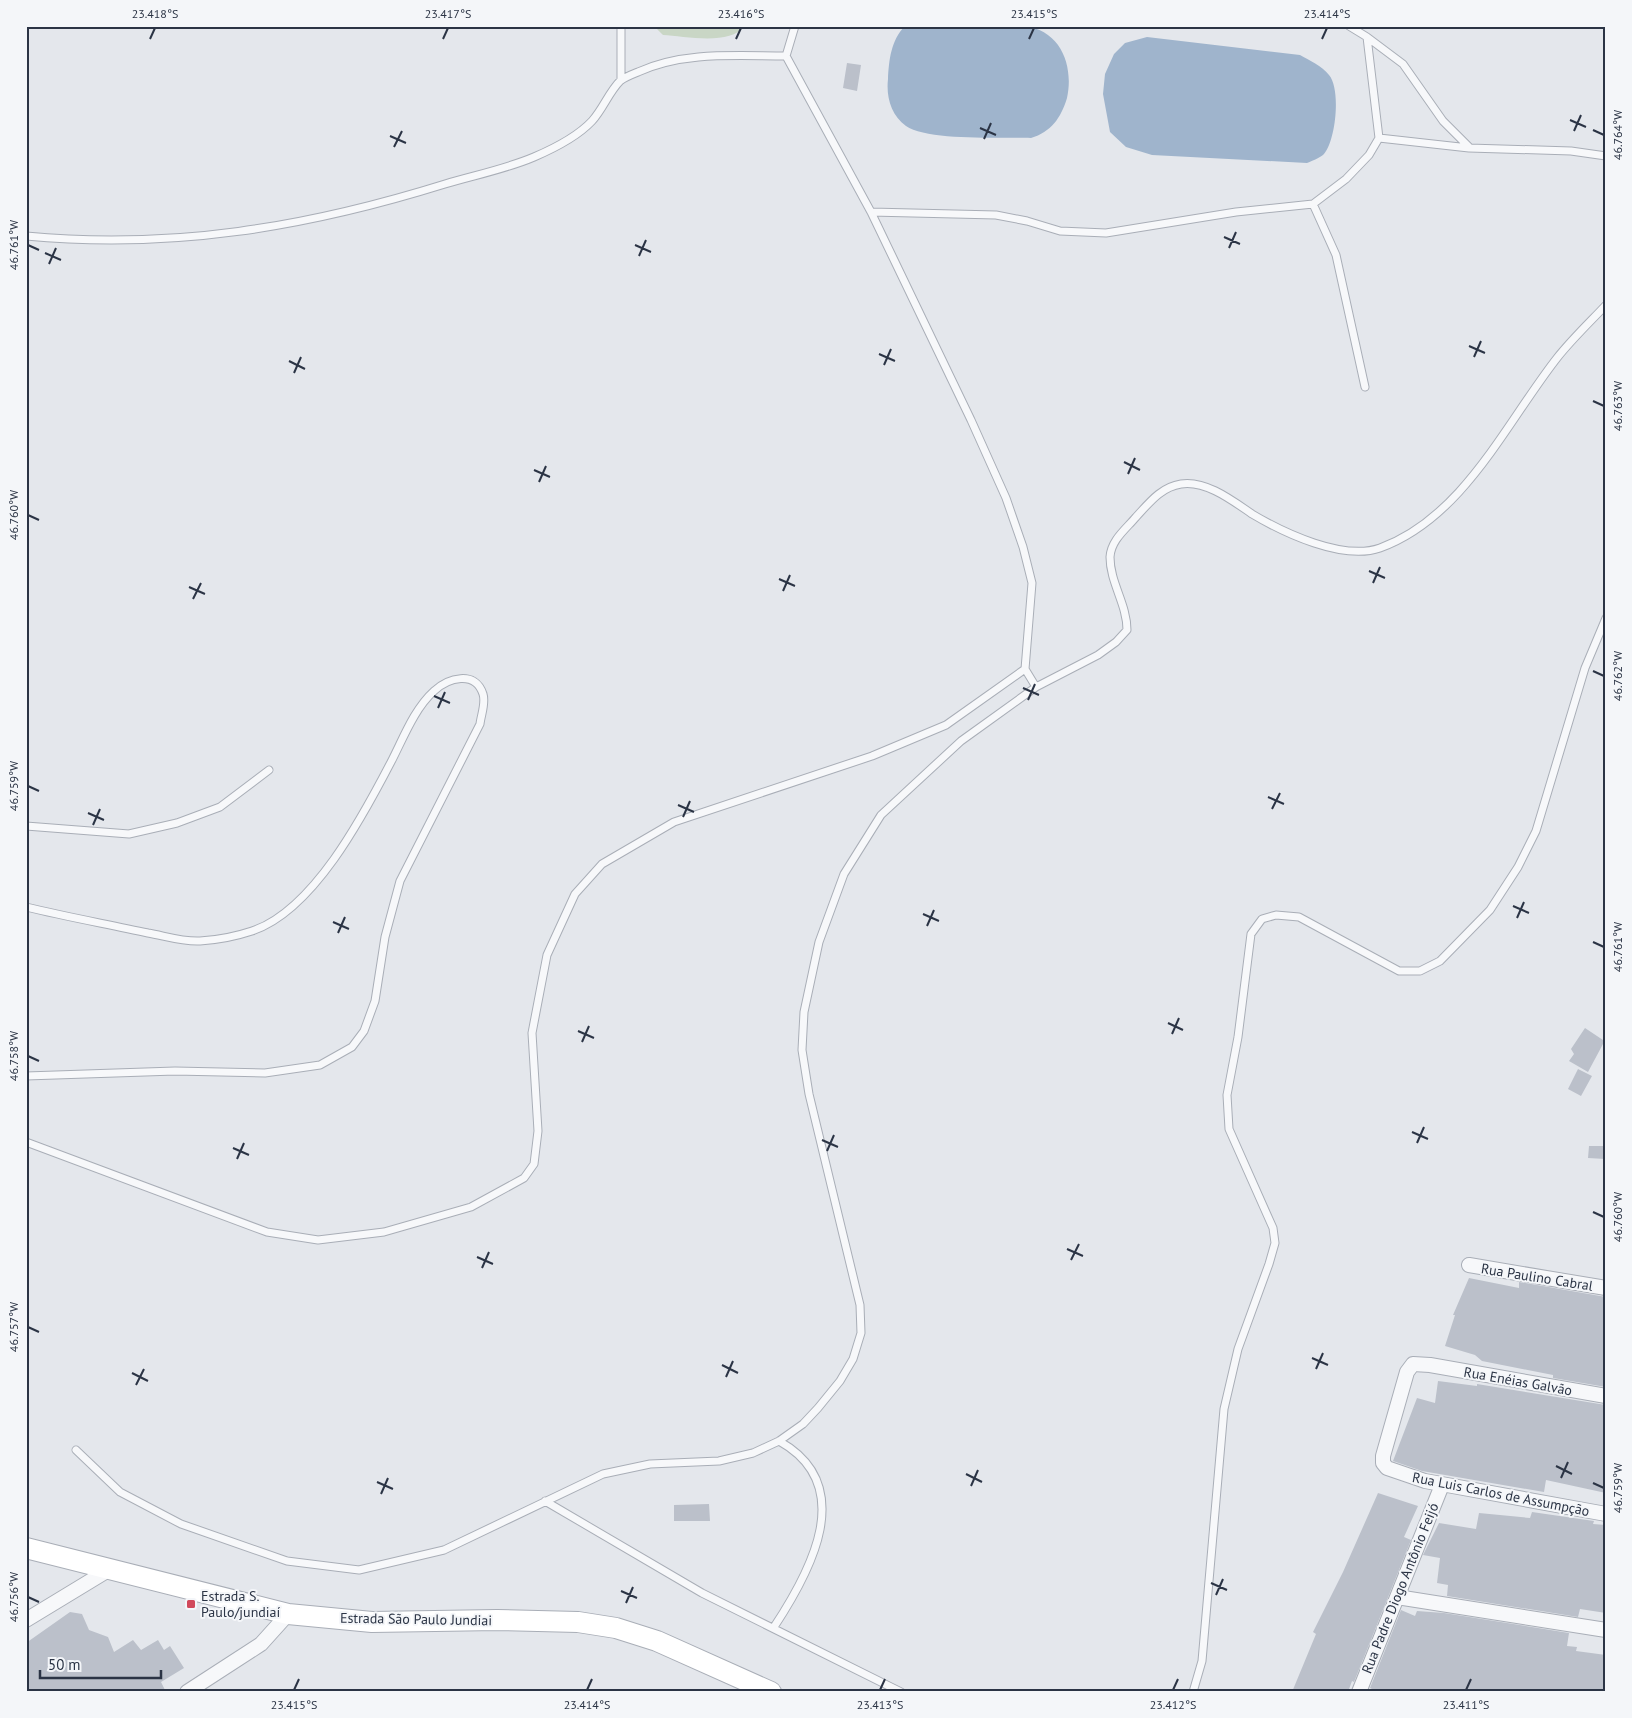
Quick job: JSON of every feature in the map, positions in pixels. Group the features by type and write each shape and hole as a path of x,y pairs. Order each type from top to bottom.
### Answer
{"main road":[{"name":"Estrada São Paulo Jundiai","path":"26,1548 288,1614 372,1622 498,1620 588,1624 616,1628 657,1641 771,1692"}],"street":[{"name":"Rua Paulino Cabral","path":"1469,1265 1606,1288"},
{"name":"Rua Enéias Galvão","path":"1397,1473 1387,1468 1383,1463 1383,1456 1407,1372 1413,1364 1430,1365 1606,1396"},
{"name":"Rua Luis Carlos de Assumpção","path":"1397,1473 1442,1485 1606,1514"},
{"name":"Rua Padre Diogo Antônio Feijó","path":"1359,1692 1442,1485"},
{"path":"26,1620 110,1569"},
{"path":"1397,1597 1606,1630"},
{"path":"186,1692 261,1644 288,1614"}],"lane":[{"path":"621,80 622,26"},
{"path":"795,26 786,56 872,212 1006,498 1023,547 1032,583 1025,668 1036,687"},
{"path":"1350,26 1367,36 1403,64 1443,121 1469,148"},
{"path":"872,212 996,215 1027,221 1060,231 1086,234 1106,233 1236,212 1313,204 1346,179 1369,155 1379,138 1367,36"},
{"path":"26,236 64,240 152,241 229,233 320,219 407,196 533,158 569,140 592,121 621,80 656,64 681,58 705,56 786,56"},
{"path":"1379,138 1469,148 1571,151 1606,156"},
{"path":"1313,204 1336,255 1365,387"},
{"path":"76,1450 120,1492 181,1524 287,1561 358,1570 444,1550 603,1474 650,1464 719,1461 753,1453 779,1441 803,1424 840,1382 854,1359 861,1333 860,1305 809,1094 802,1050 804,1012 819,942 844,874 881,815 961,741 1036,687 1098,654 1116,642 1127,630 1127,615 1114,581 1110,556 1116,538 1159,493 1182,483 1198,485 1232,500 1267,522 1299,537 1359,553 1380,548 1421,526 1465,485 1558,357 1606,305"},
{"path":"1193,1692 1202,1661 1224,1409 1238,1349 1275,1243 1273,1228 1229,1129 1227,1095 1238,1037 1251,934 1262,919 1276,915 1300,917 1399,971 1420,971 1440,961 1490,910 1518,867 1536,831 1584,668 1606,618"},
{"path":"26,1142 267,1232 318,1240 384,1232 471,1207 524,1178 534,1164 538,1132 532,1032 547,955 575,894 602,864 674,822 872,756 946,725 1025,668"},
{"path":"26,907 200,941 253,931 290,910 321,876 360,820 419,709 433,692 449,680 457,677 477,685 483,694 484,702 480,724 400,882 384,937 375,1001 364,1031 352,1047 320,1065 265,1073 175,1071 26,1076"},
{"path":"26,826 129,834 177,823 220,807 269,770"},
{"path":"774,1627 796,1594 814,1555 822,1509 821,1491 816,1475 806,1461 779,1441"},
{"path":"545,1502 615,1540 653,1566 702,1593 774,1627 901,1692"}],"green space":[{"path":"654,26 744,26 738,32 729,36 694,38 663,35"}],"water":[{"path":"905,26 1024,26 1047,34 1056,42 1066,62 1069,86 1062,112 1050,128 1031,138 947,136 916,131 906,126 893,111 889,99 888,86 892,51 900,32"},
{"path":"1147,37 1300,55 1319,66 1329,75 1333,82 1336,102 1332,138 1324,154 1307,163 1152,155 1126,147 1110,132 1103,94 1105,74 1114,54 1125,43"}],"building":[{"path":"847,63 861,65 857,91 843,88"},
{"path":"1585,1028 1603,1040 1603,1044 1588,1072 1569,1061 1574,1054 1571,1049"},
{"path":"1578,1069 1592,1076 1581,1096 1568,1089"},
{"path":"1589,1146 1605,1146 1605,1159 1588,1158"},
{"path":"1469,1278 1519,1288 1519,1282 1606,1297 1606,1387 1553,1378 1553,1375 1482,1361 1475,1355 1445,1346 1455,1315 1453,1315"},
{"path":"1438,1381 1477,1386 1477,1384 1606,1405 1606,1493 1546,1480 1544,1492 1422,1471 1393,1461 1417,1398 1435,1403"},
{"path":"1378,1493 1418,1506 1404,1537 1411,1540 1354,1682 1352,1681 1348,1692 1292,1692 1316,1634 1313,1632 1343,1572"},
{"path":"709,1504 710,1521 674,1521 674,1505"},
{"path":"1532,1512 1594,1521 1593,1524 1606,1525 1606,1613 1580,1609 1578,1617 1447,1596 1448,1585 1437,1583 1440,1558 1423,1555 1439,1523 1476,1529 1479,1513 1530,1518"},
{"path":"1401,1610 1415,1616 1417,1611 1444,1613 1569,1633 1567,1646 1577,1647 1576,1651 1606,1655 1606,1692 1378,1692 1370,1688"},
{"path":"70,1612 82,1614 89,1630 108,1637 114,1652 133,1640 141,1650 158,1640 164,1650 170,1646 184,1668 161,1682 166,1692 26,1692 26,1643"}],"place":[{"name":"Estrada S. Paulo/jundiaí","path":"191,1604"}]}
